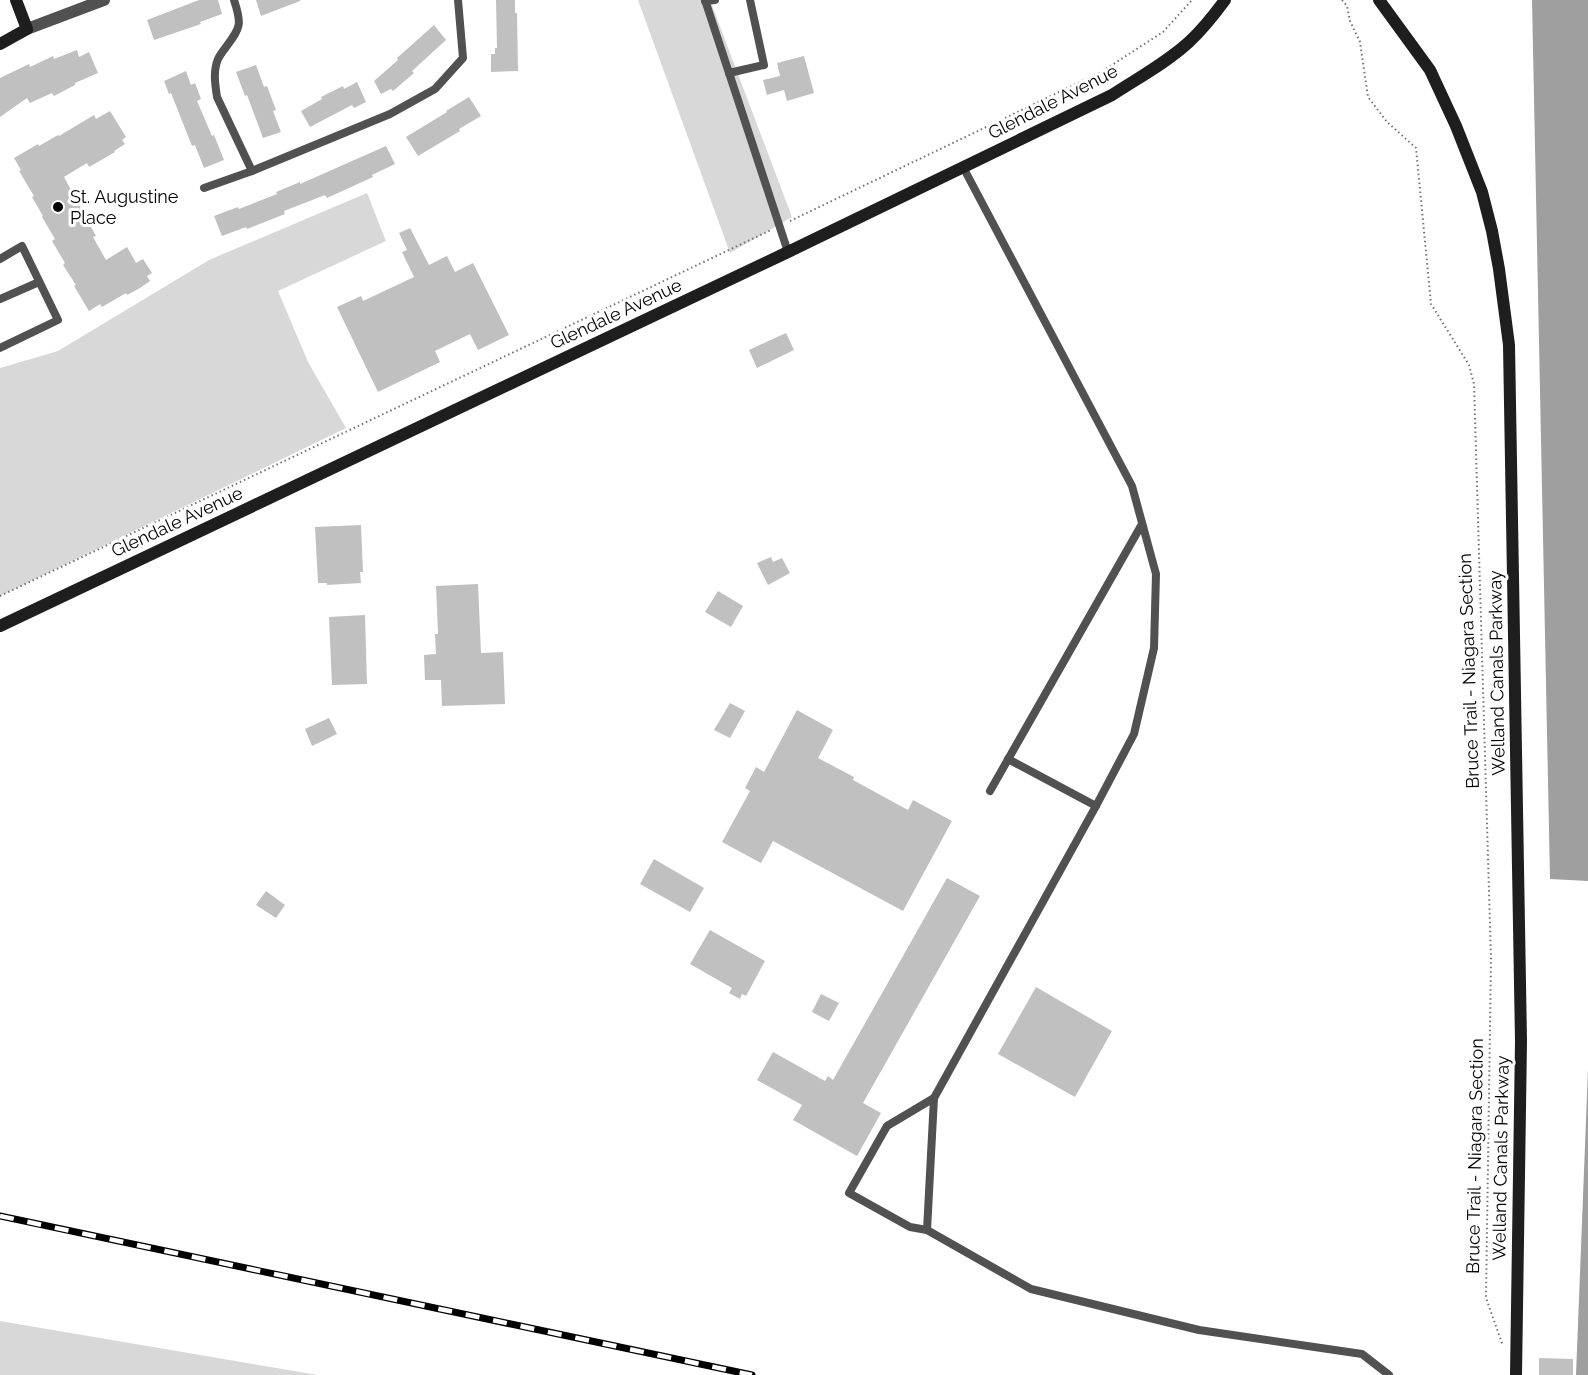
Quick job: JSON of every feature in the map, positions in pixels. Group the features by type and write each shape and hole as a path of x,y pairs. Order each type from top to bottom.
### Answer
{"street":[{"path":"16,0 27,29"},
{"path":"0,44 27,29 104,0"},
{"name":"Glendale Avenue","path":"0,626 788,252 1112,95 1188,43 1225,0"},
{"name":"Welland Canals Parkway","path":"1379,0 1430,70 1456,126 1482,192 1492,231 1509,345 1521,1041 1516,1375"}],"lane":[{"path":"234,0 238,13 238,31 218,58 215,86 217,96 252,171"},
{"path":"204,188 252,171 390,114 435,89 463,58 458,0"},
{"path":"715,0 705,1 788,252"},
{"path":"729,73 764,65 750,0"},
{"path":"927,1230 934,1098 1134,734 1154,648 1156,574 1132,486 963,168"},
{"path":"0,259 22,246 58,320 0,347"},
{"path":"0,299 39,282"},
{"path":"990,791 1142,524"},
{"path":"1008,759 1096,806"},
{"path":"934,1098 887,1126 849,1193 910,1227 927,1230 1031,1288 1199,1330 1362,1354 1389,1375"}],"path":[{"path":"0,596 1101,72 1163,32 1192,0"},
{"name":"Bruce Trail - Niagara Section","path":"1342,0 1347,6 1350,21 1360,42 1368,97 1387,122 1416,148 1431,304 1469,365 1474,384 1491,958 1486,1298 1505,1353"}],"shaded area":[{"path":"638,0 710,0 792,217 730,253"},
{"path":"1532,0 1588,0 1588,881 1550,879"},
{"path":"367,193 386,241 278,291 308,362 346,428 0,596 0,368 58,351 209,260"},
{"path":"1588,1069 1588,1375 1576,1375"},
{"path":"0,1321 318,1375 0,1375"}],"building":[{"path":"199,0 218,0 222,14 200,22 201,24 154,40 147,20"},
{"path":"256,0 300,0 300,1 261,16"},
{"path":"496,0 515,0 518,71 491,72 491,54 495,54 495,48 497,48"},
{"path":"434,25 446,40 393,91 391,89 381,94 374,81"},
{"path":"77,50 79,57 89,52 98,73 54,96 52,93 30,103 27,98 0,117 0,78 29,64 30,67 53,56 54,59"},
{"path":"804,56 814,93 787,101 784,90 767,95 763,80 780,76 777,63"},
{"path":"256,65 276,110 273,111 281,132 263,138 236,72"},
{"path":"186,71 191,85 195,83 201,99 197,101 224,160 204,168 164,81"},
{"path":"357,82 366,102 354,108 352,105 310,127 301,111 322,99 321,97"},
{"path":"469,97 481,116 418,156 406,137"},
{"name":"St. Augustine Place","path":"110,111 126,137 122,140 125,144 89,167 87,163 64,177 96,236 93,237 106,260 127,247 136,263 143,259 152,273 147,276 150,281 140,288 102,307 100,304 89,311 63,265 65,263 52,241 55,239 14,158 38,144 39,146 59,136 94,115 96,119"},
{"path":"386,146 395,164 372,175 373,177 327,198 325,195 284,211 285,214 222,236 214,216 277,194 276,192 300,182 300,184"},
{"path":"410,228 429,265 447,256 455,272 473,263 509,335 478,350 470,334 435,351 440,362 378,392 337,307 361,296 363,301 414,277 402,252 407,250 399,233"},
{"path":"786,333 794,350 757,368 749,350"},
{"path":"361,525 363,572 360,572 361,583 327,585 327,583 318,583 315,527"},
{"path":"771,557 773,562 782,558 790,573 768,585 757,563"},
{"path":"478,584 481,653 503,652 505,704 442,706 441,680 425,680 424,655 436,654 435,634 438,634 436,586"},
{"path":"718,591 743,606 731,627 705,612"},
{"path":"365,615 367,684 332,685 329,617"},
{"path":"730,703 745,711 730,738 714,730"},
{"path":"797,710 833,730 818,758 908,810 913,800 952,821 903,911 773,841 761,863 722,842 750,791 745,788 756,767 764,772"},
{"path":"329,718 337,734 312,746 305,729"},
{"path":"654,859 704,888 690,912 640,884"},
{"path":"947,878 980,896 863,1103 881,1113 857,1156 793,1120 802,1105 757,1080 773,1052 825,1081 828,1076 833,1080"},
{"path":"266,891 285,905 276,918 256,905"},
{"path":"710,930 765,961 746,996 742,994 740,999 729,993 732,988 690,964"},
{"path":"1036,987 1112,1031 1075,1097 998,1054"},
{"path":"821,994 839,1003 829,1021 812,1012"},
{"path":"1539,1358 1573,1359 1573,1375 1539,1375"}],"railway":[{"path":"0,1216 752,1375"}],"place":[{"name":"St. Augustine Place","path":"58,207"}]}
